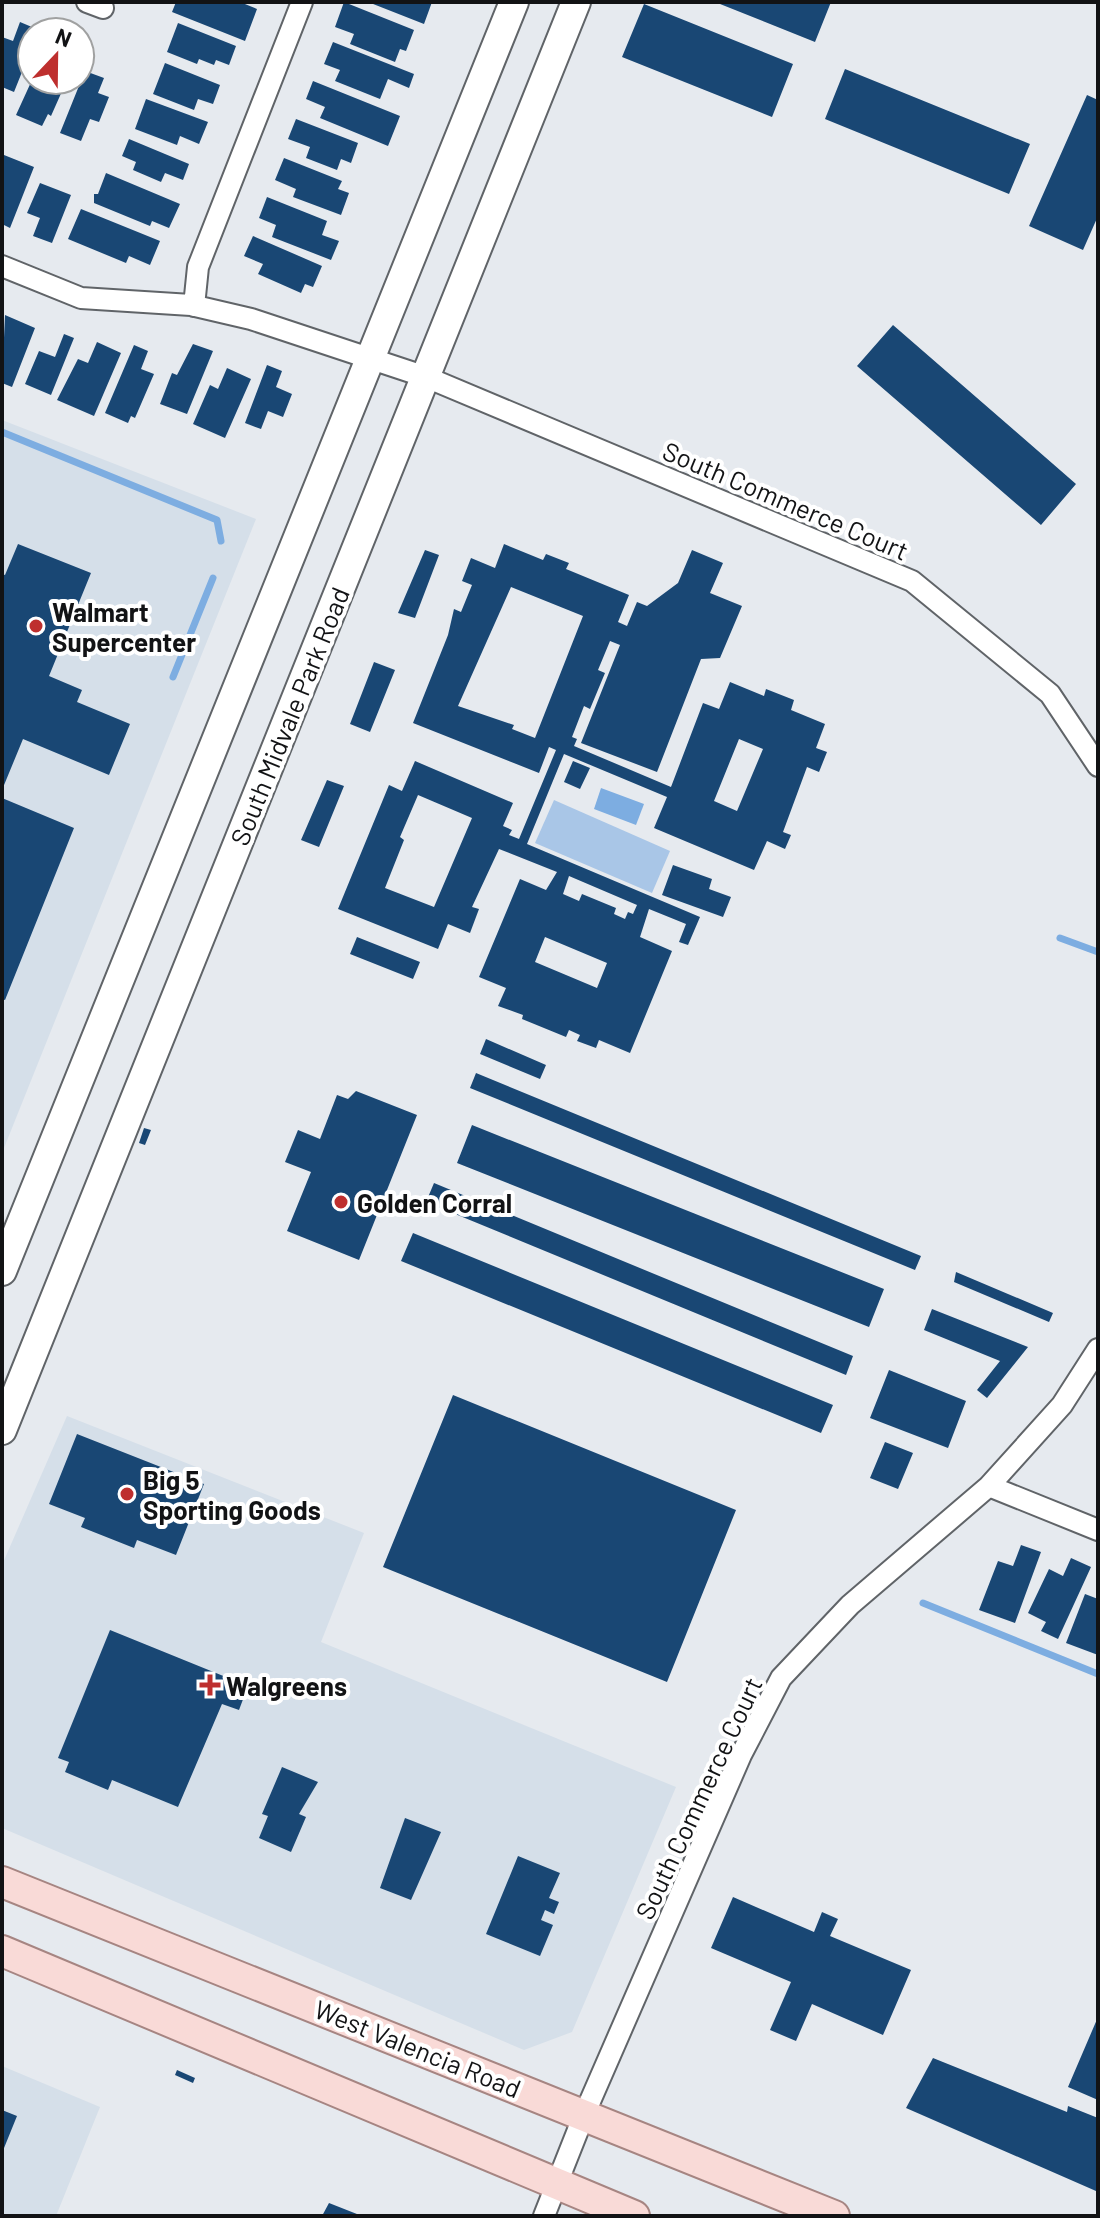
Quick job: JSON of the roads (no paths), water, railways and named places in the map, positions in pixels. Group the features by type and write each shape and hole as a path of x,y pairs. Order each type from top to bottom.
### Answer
{"main road":[{"path":"2,1271 380,364 514,2"},
{"name":"South Midvale Park Road","path":"2,1430 576,2"},
{"name":"West Valencia Road","path":"2,1882 834,2216"},
{"path":"2,1951 634,2216"}],"street":[{"path":"194,306 198,267 302,2"},
{"name":"South Commerce Court","path":"2,266 81,298 194,306 251,319 426,377 912,581 1050,694 1098,766"},
{"name":"South Commerce Court","path":"544,2216 584,2115 741,1755 781,1678 850,1605 989,1486 1062,1405 1098,1349"},
{"path":"989,1486 1098,1530"}],"waterway":[{"path":"2,432 217,520 221,541"},
{"path":"173,677 213,578"},
{"path":"1060,938 1098,952"},
{"path":"923,1603 1098,1674"}],"place":[{"name":"Walmart Supercenter","path":"36,626"},
{"name":"Golden Corral","path":"341,1202"},
{"name":"Big 5 Sporting Goods","path":"127,1494"},
{"name":"Walgreens","path":"210,1685"}]}
